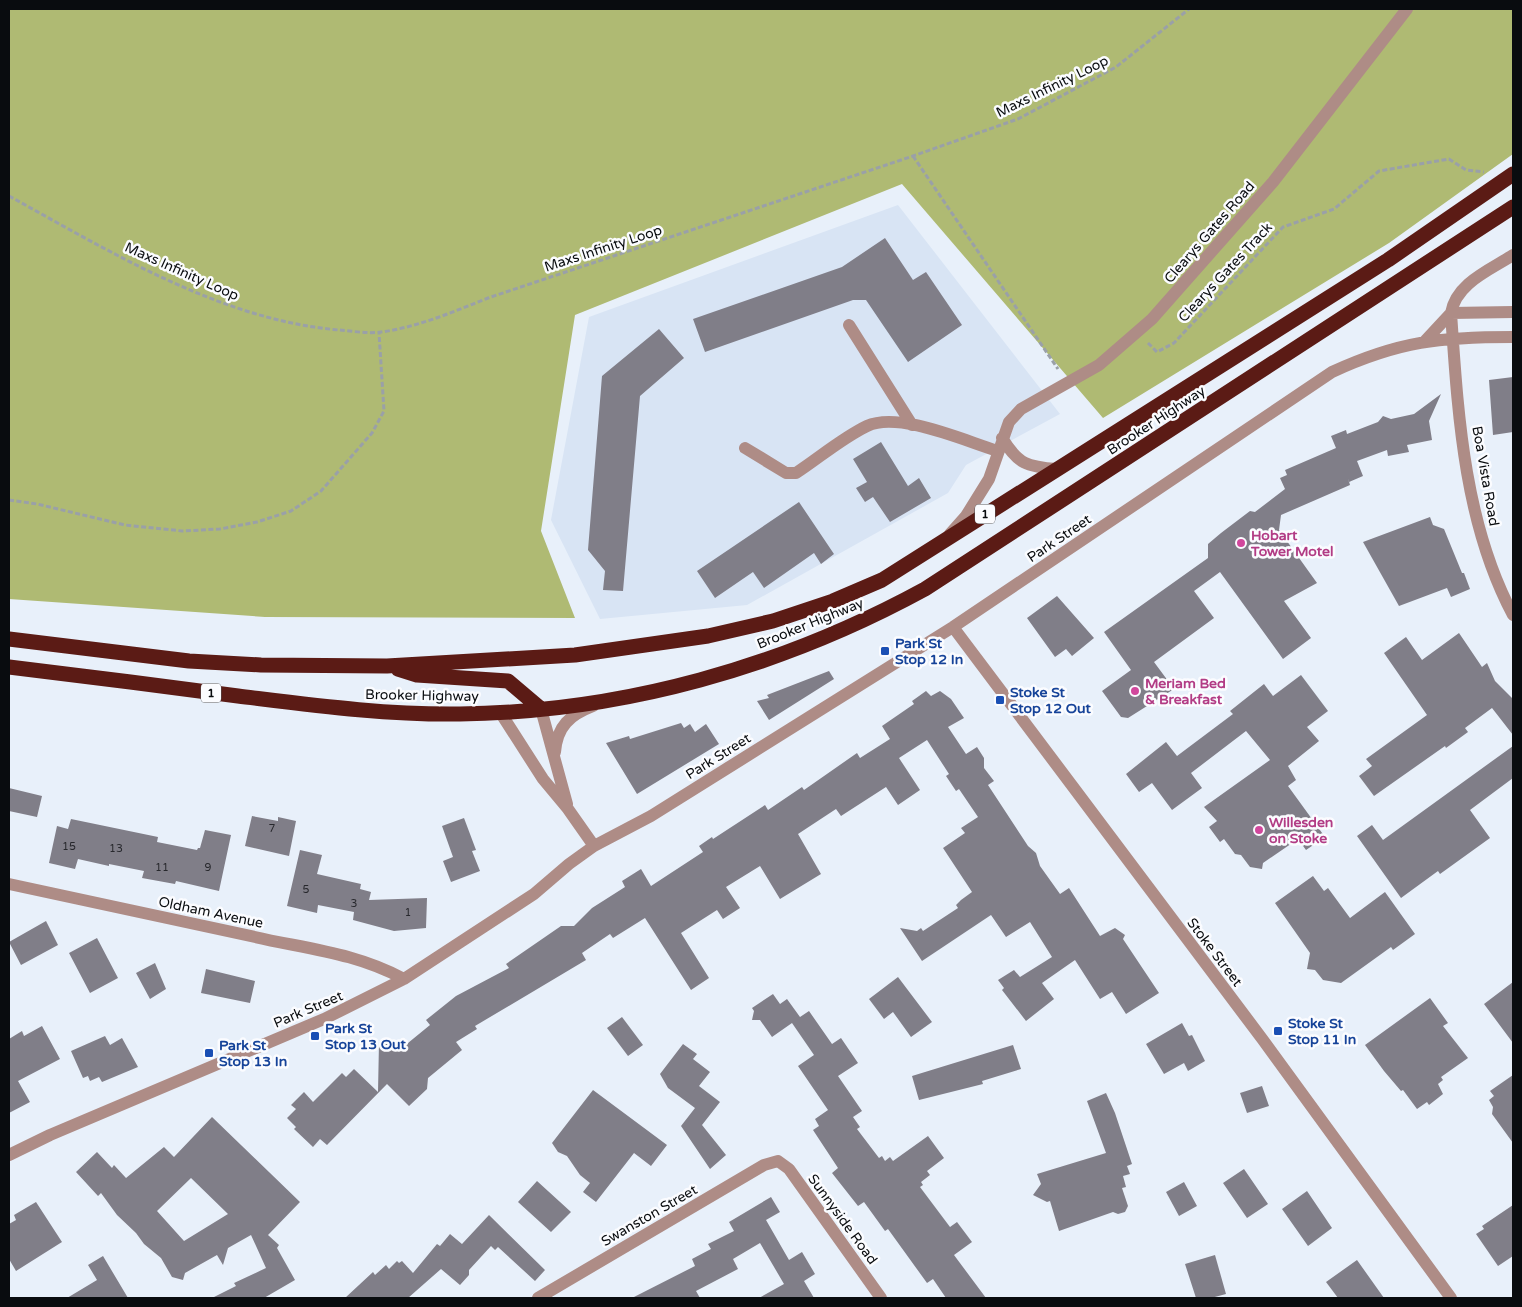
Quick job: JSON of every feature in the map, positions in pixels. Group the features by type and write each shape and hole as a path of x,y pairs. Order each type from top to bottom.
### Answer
{"highway":[{"name":"Brooker Highway","path":"9,639 190,661 261,665 387,666 575,655 708,636 764,624 832,601 882,580 1388,260 1513,174"},
{"name":"Brooker Highway","path":"9,667 338,709 415,714 542,709 616,700 712,678 784,654 889,608 941,578 1513,207"},
{"path":"387,666 417,675 508,681 542,709"}],"street":[{"name":"Clearys Gates Road","path":"945,539 978,499 989,479 1009,422 1021,409 1069,384 1099,365 1137,332 1175,294 1272,182 1407,9"},
{"path":"1452,337 1452,304 1461,290 1513,255"},
{"path":"1425,341 1451,313 1513,312"},
{"path":"849,325 912,425"},
{"name":"Park Street","path":"9,1155 50,1135 324,1019 404,979 534,894 569,864 594,846 652,816 953,627 1332,372 1381,352 1425,341 1452,337 1513,337"},
{"name":"Boa Vista Road","path":"1452,337 1470,486 1480,532 1499,588 1513,615"},
{"path":"745,448 786,473 796,473 868,426 888,422 912,425 998,451"},
{"path":"1002,438 1011,452 1021,462 1032,467 1057,469"},
{"name":"Stoke Street","path":"953,627 1268,1047 1451,1298"},
{"path":"555,762 555,746 563,725 574,714 599,702"},
{"path":"542,709 568,809"},
{"path":"500,712 543,779 568,809 594,846"},
{"name":"Oldham Avenue","path":"9,884 302,948 352,956 385,968 404,979"},
{"name":"Swanston Street","path":"538,1298 764,1166 778,1161"},
{"name":"Sunnyside Road","path":"778,1161 789,1169 881,1298"}],"path":[{"name":"Maxs Infinity Loop","path":"9,196 81,236 216,301 268,319 323,328 379,333 423,324 488,298 1018,119 1116,68 1189,9"},
{"path":"913,156 1069,384"},
{"name":"Clearys Gates Track","path":"1137,332 1156,352 1174,343 1283,227 1334,209 1379,171 1449,159 1466,170 1485,172 1500,183"},
{"path":"9,500 38,504 125,525 182,530 220,529 257,522 291,511 321,491 372,433 384,411 379,333"}],"shaded area":[{"path":"898,205 1060,414 966,465 948,493 747,605 600,619 551,520 589,317"}],"green space":[{"path":"9,9 1513,9 1513,154 1389,243 1103,418 902,184 575,315 541,531 575,618 265,617 9,599"}],"building":[{"path":"885,238 913,280 926,272 962,325 908,362 866,300 853,300 705,352 693,319 842,267"},
{"path":"659,329 684,358 640,396 623,591 603,590 605,571 588,550 602,376"},
{"path":"1513,377 1513,432 1493,435 1489,380"},
{"path":"1441,394 1429,421 1432,440 1407,445 1409,452 1388,456 1387,450 1357,461 1363,476 1349,482 1350,485 1281,515 1279,530 1317,583 1284,601 1311,638 1283,659 1220,572 1194,591 1214,618 1154,662 1174,689 1128,718 1121,717 1102,691 1131,670 1104,632 1208,558 1208,544 1250,511 1255,512 1285,489 1280,478 1287,475 1285,470 1336,448 1331,436 1346,430 1347,434 1378,422 1383,416 1391,419 1414,414"},
{"path":"881,442 908,486 919,478 931,498 890,522 873,497 865,502 856,488 867,482 853,459"},
{"path":"799,502 834,554 821,564 814,553 764,588 753,572 715,598 697,571"},
{"path":"1430,517 1433,525 1444,529 1470,589 1451,597 1447,588 1399,606 1363,542"},
{"path":"1057,596 1094,638 1072,656 1066,649 1055,657 1027,618"},
{"path":"1459,633 1482,667 1487,663 1495,681 1513,699 1513,735 1492,708 1465,728 1468,732 1374,796 1359,776 1372,766 1366,759 1427,715 1384,653 1406,637 1422,660"},
{"path":"829,671 834,679 769,720 757,701 769,698 767,695"},
{"path":"1301,675 1328,711 1307,727 1319,741 1288,766 1296,780 1288,786 1325,837 1306,850 1298,839 1263,863 1262,869 1250,867 1241,855 1235,854 1224,839 1220,842 1209,827 1217,821 1204,807 1270,760 1246,731 1191,773 1202,788 1172,810 1152,783 1139,792 1126,774 1166,742 1177,756 1233,714 1230,711 1264,684 1273,696"},
{"path":"926,691 931,696 940,691 951,699 964,718 948,727 966,754 977,747 984,758 984,768 994,781 988,785 1028,846 1036,853 1040,866 1060,894 1069,888 1100,936 1115,928 1125,935 1123,939 1159,993 1126,1014 1112,992 1100,999 1075,960 1042,983 1054,999 1026,1021 1002,990 1004,988 998,980 1014,970 1020,977 1052,957 1030,922 1006,937 991,915 922,961 900,928 917,931 921,928 923,931 958,908 956,905 972,892 943,848 965,833 961,828 978,817 959,789 956,791 946,776 949,774 927,740 899,758 920,790 898,805 886,787 841,816 836,809 798,834 821,874 780,899 760,866 726,887 740,908 723,919 717,910 681,933 709,978 691,990 645,918 613,938 610,934 582,953 586,960 475,1026 477,1029 456,1042 462,1050 428,1078 427,1089 409,1106 387,1084 327,1145 320,1139 313,1147 294,1129 296,1127 287,1118 296,1109 291,1105 304,1092 313,1102 342,1073 346,1077 354,1069 378,1092 379,1042 408,1043 430,1025 426,1020 456,996 509,968 506,964 561,926 574,926 592,908 625,887 622,881 641,869 651,886 703,852 699,846 712,837 713,839 765,805 768,810 802,787 804,790 857,753 860,758 890,739 882,726 914,704 912,701"},
{"path":"681,723 684,728 690,724 695,732 706,724 719,744 637,794 606,743 629,736 630,739"},
{"path":"1513,746 1513,778 1470,810 1490,838 1440,874 1438,871 1401,898 1357,836 1372,825 1383,840"},
{"path":"9,788 42,796 37,817 9,811"},
{"path":"252,816 278,821 278,817 296,821 289,856 245,846"},
{"path":"464,818 476,850 472,851 480,871 451,882 443,861 453,857 442,826"},
{"path":"71,819 158,837 157,842 197,850 200,848 205,830 231,835 219,891 176,881 175,884 142,878 144,871 109,864 109,866 78,859 75,869 49,863 57,826 68,829"},
{"path":"300,850 322,855 317,874 361,884 360,889 371,892 369,900 427,898 426,928 394,931 353,920 354,912 318,905 317,913 287,906"},
{"path":"1313,876 1324,891 1328,888 1350,918 1385,892 1415,934 1393,950 1391,947 1341,983 1323,980 1315,970 1307,969 1310,953 1275,903"},
{"path":"46,921 58,945 21,965 9,942"},
{"path":"97,938 118,978 90,993 69,953"},
{"path":"155,963 166,989 150,999 136,973"},
{"path":"206,969 255,981 250,1003 201,993"},
{"path":"898,977 932,1022 911,1037 893,1012 884,1019 869,999"},
{"path":"1513,982 1513,1043 1484,1004"},
{"path":"773,994 780,1004 787,999 800,1017 809,1011 832,1044 841,1038 858,1063 838,1076 862,1111 853,1117 860,1127 857,1129 879,1158 882,1156 885,1161 890,1157 893,1161 928,1136 944,1158 927,1171 930,1175 921,1182 923,1185 920,1187 950,1227 957,1222 972,1242 954,1255 986,1298 946,1298 933,1279 927,1283 888,1229 885,1231 864,1202 858,1206 832,1173 838,1168 813,1130 819,1126 815,1119 828,1110 798,1066 814,1055 792,1023 772,1037 760,1020 752,1020 754,1011 752,1008"},
{"path":"1430,998 1448,1023 1443,1026 1468,1058 1441,1077 1443,1080 1438,1084 1443,1094 1429,1105 1427,1102 1417,1109 1403,1090 1401,1091 1384,1071 1365,1045"},
{"path":"622,1017 643,1045 628,1056 607,1028"},
{"path":"1182,1023 1189,1036 1192,1035 1205,1061 1188,1071 1184,1063 1164,1074 1146,1044"},
{"path":"42,1026 60,1059 18,1081 30,1102 9,1113 9,1039 22,1031 24,1036"},
{"path":"105,1036 110,1045 122,1038 138,1067 102,1082 99,1077 90,1081 88,1076 83,1078 71,1051"},
{"path":"683,1044 697,1054 693,1059 710,1072 699,1086 720,1102 702,1125 726,1155 710,1169 681,1126 695,1108 668,1088 660,1074"},
{"path":"1013,1045 1021,1069 982,1081 983,1084 919,1100 912,1076"},
{"path":"1513,1075 1513,1143 1492,1114 1493,1107 1489,1100 1494,1096 1490,1091"},
{"path":"1262,1086 1269,1106 1247,1113 1240,1093"},
{"path":"593,1090 667,1145 651,1166 634,1153 596,1202 583,1192 590,1183 580,1175 567,1156 558,1152 552,1143"},
{"path":"1106,1093 1115,1113 1132,1164 1127,1166 1130,1174 1123,1176 1126,1187 1122,1188 1128,1206 1125,1212 1118,1214 1113,1212 1059,1231 1050,1201 1047,1202 1033,1195 1041,1184 1037,1174 1106,1153 1087,1101"},
{"path":"212,1117 300,1202 268,1235 279,1245 277,1248 295,1280 264,1298 212,1298 236,1286 234,1283 266,1268 251,1235 228,1248 223,1265 217,1255 185,1273 183,1280 172,1277 161,1258 144,1244 136,1233 117,1215 101,1193 98,1196 76,1172 97,1152 112,1168 114,1165 126,1178 164,1147 174,1157","holes":["191,1178 228,1214 184,1241 157,1211"]},
{"path":"1244,1169 1268,1204 1247,1218 1223,1183"},
{"path":"537,1181 571,1212 551,1232 518,1202"},
{"path":"1184,1182 1197,1206 1179,1216 1166,1192"},
{"path":"1307,1191 1332,1228 1308,1246 1282,1209"},
{"path":"771,1197 780,1212 766,1220 789,1260 802,1252 815,1274 804,1281 814,1298 759,1298 784,1284 760,1243 733,1259 738,1269 696,1291 700,1298 632,1298 695,1266 692,1259 711,1249 708,1244 734,1231 729,1222"},
{"path":"36,1202 62,1242 16,1271 9,1259 9,1224 16,1220 14,1215"},
{"path":"1513,1205 1513,1256 1498,1266 1476,1234 1484,1229 1482,1226"},
{"path":"489,1215 545,1270 535,1281 498,1247 495,1250 491,1246 469,1270 469,1275 460,1285 441,1269 408,1298 345,1298 373,1272 375,1275 386,1265 389,1269 397,1261 399,1263 402,1261 413,1273 437,1244 440,1246 450,1234 462,1244"},
{"path":"1215,1255 1226,1294 1211,1298 1196,1298 1185,1264"},
{"path":"103,1256 128,1298 67,1298 97,1280 88,1265"},
{"path":"1357,1260 1384,1298 1338,1298 1326,1282"}],"place":[{"name":"Hobart Tower Motel","path":"1241,543"},
{"name":"Park St Stop 12 In","path":"885,651"},
{"name":"Meriam Bed & Breakfast","path":"1135,691"},
{"name":"Stoke St Stop 12 Out","path":"1000,700"},
{"name":"Willesden on Stoke","path":"1259,830"},
{"name":"Stoke St Stop 11 In","path":"1278,1031"},
{"name":"Park St Stop 13 Out","path":"315,1036"},
{"name":"Park St Stop 13 In","path":"209,1053"}]}
